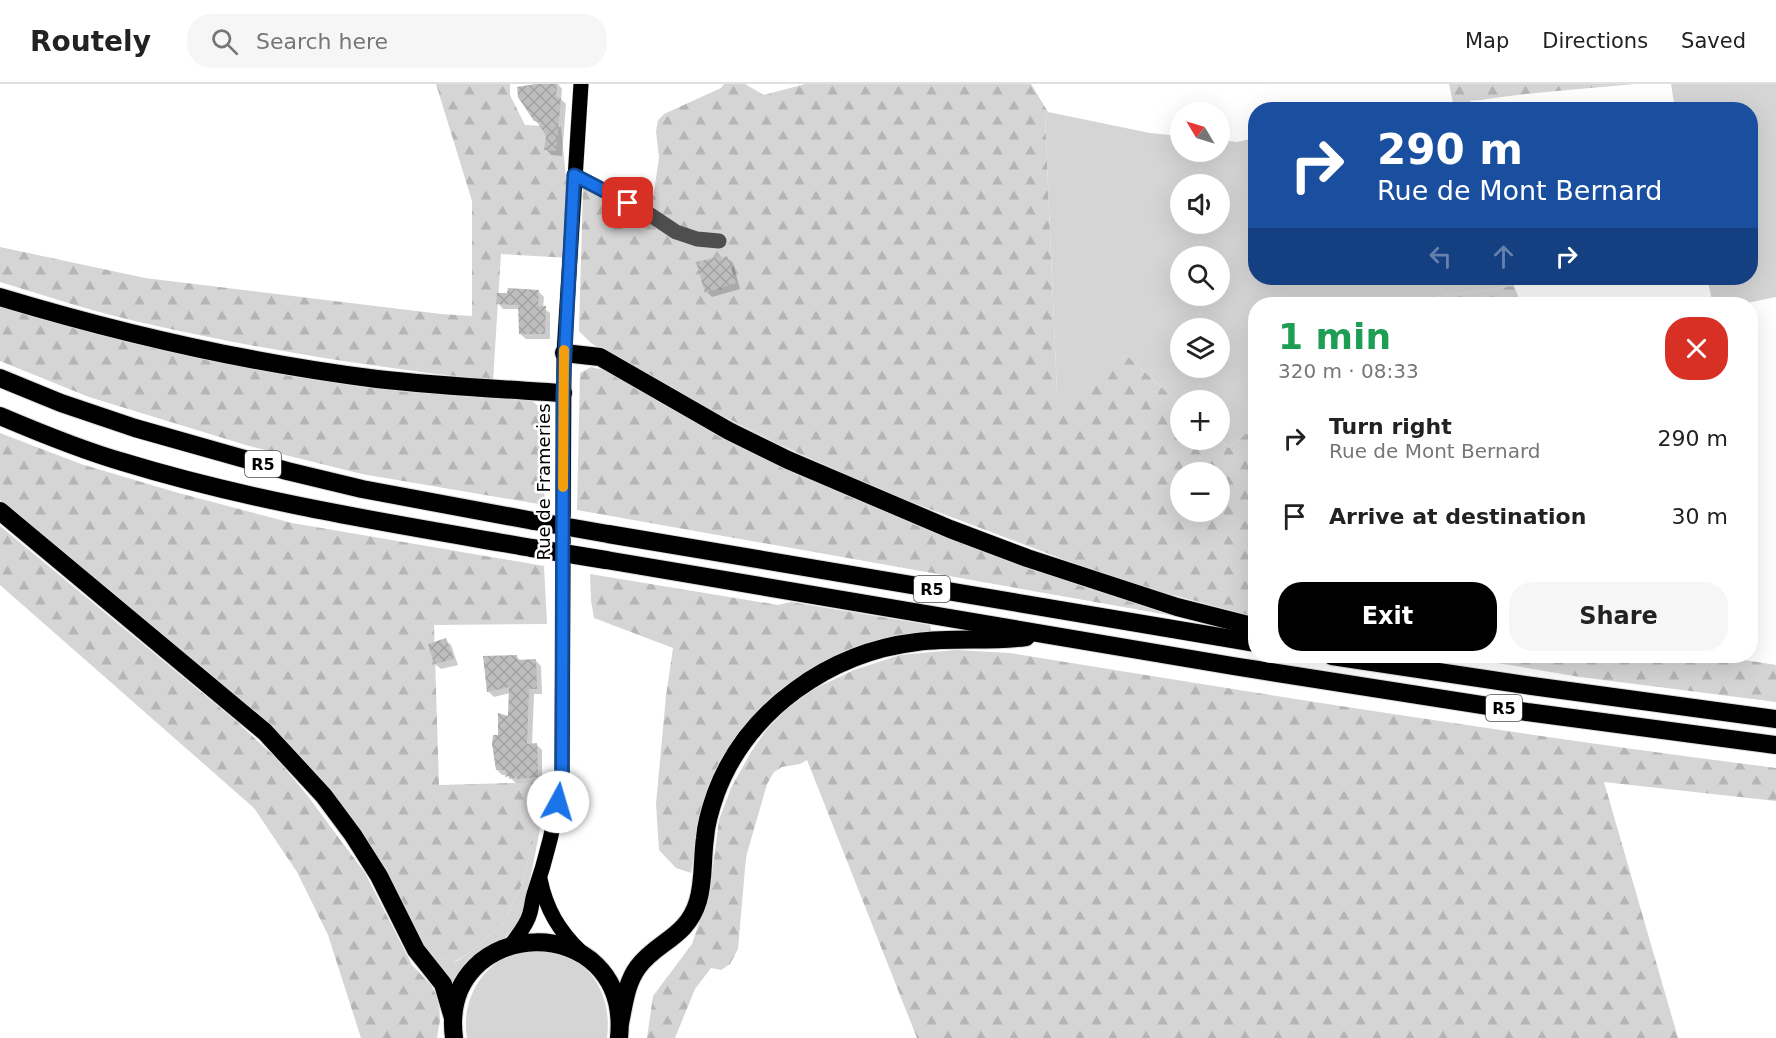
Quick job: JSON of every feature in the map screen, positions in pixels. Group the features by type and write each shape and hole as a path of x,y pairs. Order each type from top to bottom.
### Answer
{"highway":[{"path":"0,297 78,320 247,358 377,379 563,393"},
{"path":"564,353 600,357 729,431 788,460 950,529 1027,558 1177,607 1248,625"},
{"name":"R5","path":"0,378 61,403 135,428 287,471 362,489 608,534 1248,642"},
{"name":"R5","path":"0,416 47,436 123,462 202,484 289,504 532,548 1243,668 1527,712 1776,745"},
{"path":"0,511 265,732 324,796 379,876 416,950 443,984 453,1018"},
{"path":"620,1031 630,984 638,967 676,936 690,919 698,902 705,836 716,794 733,757 756,724 783,699 809,681 841,664 884,649 914,642 955,638 1005,640 1047,634"},
{"name":"R5","path":"1388,663 1776,719"},
{"path":"454,1038 453,1018 456,1002 471,973 483,961 511,945 542,941 564,946 585,956 600,969 611,986 618,1004 620,1031"}],"main road":[{"name":"Rue de Frameries","path":"511,945 524,928 530,913 554,823 562,779 564,353 581,84"},
{"path":"540,879 543,895 559,928 585,956"}],"street":[{"path":"574,175 649,214 676,232 697,239 719,241"}],"green space":[{"path":"436,84 510,84 510,95 525,125 561,127 566,178 573,193 570,258 501,254 493,381 324,358 199,335 117,317 0,282 0,247 145,278 472,316 472,201"},
{"path":"724,84 745,84 764,95 805,84 1031,84 1048,112 1045,116 1057,392 1067,401 1126,355 1170,395 1170,450 1230,450 1230,447 1248,432 1248,615 1121,581 890,494 778,444 707,408 591,343 579,331 583,188 650,217 659,158 656,131 658,120 664,114 721,88"},
{"path":"1449,84 1635,84 1462,102 1453,102"},
{"path":"1671,84 1776,84 1776,297 1758,301 1758,297 1711,297 1709,285 1758,285 1758,102 1674,102"},
{"path":"1048,112 1170,135 1170,162 1230,162 1230,141 1248,140 1248,285 1514,285 1435,297 1248,297 1248,432 1230,447 1230,390 1170,390 1170,395 1126,355 1067,402 1057,392 1045,116"},
{"path":"1514,286 1518,297 1435,297"},
{"path":"0,304 484,396 531,400 548,414 544,505 362,474 249,446 89,397 0,361"},
{"path":"591,367 604,370 720,432 1181,613 1180,617 577,510 580,373"},
{"path":"0,433 81,464 292,523 544,566 547,624 434,625 439,785 547,782 523,882 503,924 470,952 454,962 428,953 395,888 357,825 294,749 239,698 0,500"},
{"path":"0,526 236,721 277,759 365,873 412,965 431,985 439,1000 440,1020 437,1038 361,1038 328,935 297,872 254,808 0,585"},
{"path":"590,574 778,605 791,602 930,625 931,634 768,705 703,811 691,873 676,868 659,850 656,804 673,648 594,618"},
{"path":"956,650 1010,653 1393,714 1776,768 1776,801 1604,782 1678,1038 917,1038 807,760 800,764 782,767 774,772 767,784 746,857 738,949 730,964 721,970 711,968 695,989 675,1038 647,1038 653,996 692,944 710,890 719,820 731,788 767,729 786,710 812,690 854,670 900,655"},
{"path":"1758,662 1776,665 1776,702 1580,677 1497,663"},
{"path":"545,788 548,789 522,920 503,940 480,953 454,985 428,953 455,962 503,924 523,882"},
{"path":"549,951 572,959 582,966 597,983 607,1015 607,1038 467,1038 467,1009 471,995 487,971 510,956 525,952"}],"building":[{"path":"557,84 556,97 561,98 556,151 544,150 546,137 539,122 534,121 518,97 517,87"},
{"path":"721,256 722,258 727,256 736,283 705,293 696,262"},
{"path":"508,288 539,290 538,306 546,306 545,334 519,334 518,305 496,304 497,293 507,293"},
{"path":"446,638 454,659 434,664 428,644"},
{"path":"517,655 517,660 536,659 537,689 529,689 527,744 537,743 538,777 509,779 509,776 505,777 506,770 496,770 492,744 493,735 498,735 498,713 508,716 509,687 487,692 483,656"}],"slow traffic":[{"path":"563,487 564,350"}],"route":[{"path":"558,802 562,779 564,353 574,175 628,203"}]}
